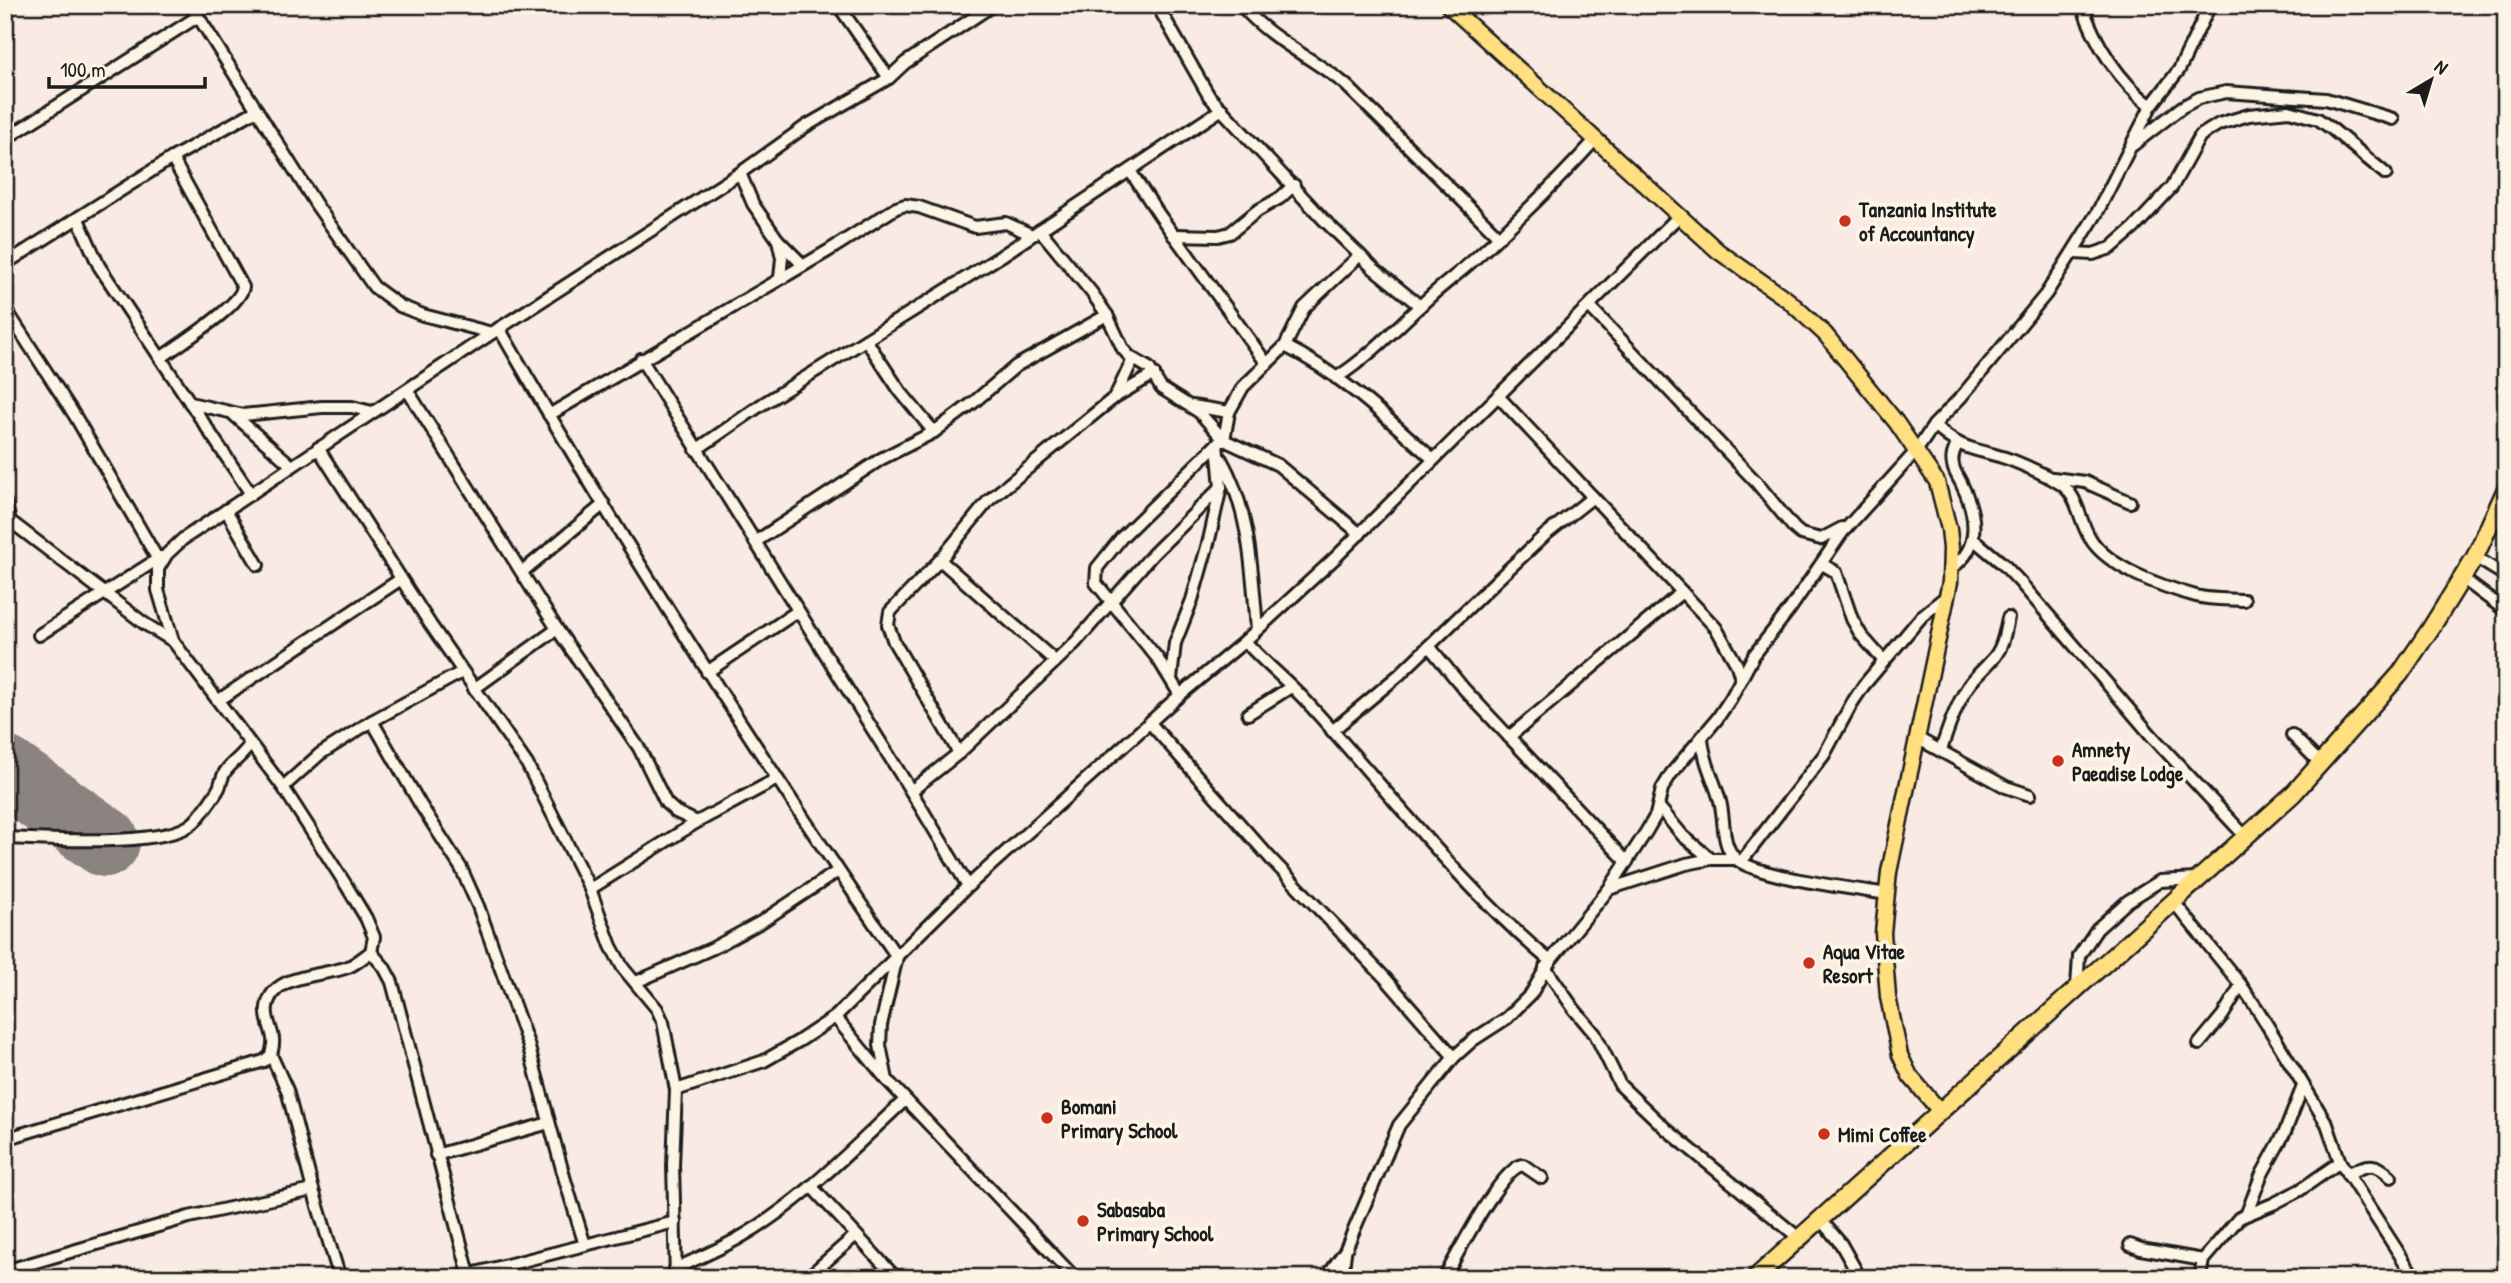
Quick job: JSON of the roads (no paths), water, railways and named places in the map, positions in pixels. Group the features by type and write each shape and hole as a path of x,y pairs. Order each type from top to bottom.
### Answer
{"highway":[{"path":"1755,1278 2293,794 2400,674 2475,557 2506,489"}],"main road":[{"path":"1448,5 1718,251 1775,290 1814,323 1862,378 1917,450 1937,482 1945,507 1951,548 1948,595 1889,872 1883,933 1884,966 1900,1055 1910,1076 1939,1110"}],"street":[{"path":"191,5 317,206 374,287 411,311 496,330 707,672 897,957 881,1025 880,1045 887,1080"},
{"path":"838,5 889,78"},
{"path":"38,635 162,556 183,539 496,330 740,173 806,126 889,78 914,56 993,5"},
{"path":"1157,5 1209,96 1324,220 1396,289 1420,306"},
{"path":"1241,5 1272,36 1324,67 1347,86 1499,237"},
{"path":"2082,5 2094,32 2123,81 2151,106"},
{"path":"1711,859 1684,836 1659,807 1658,800 1662,789 1731,698 1754,655 1842,533 1917,450 1934,425 1961,397 2044,297 2074,253 2151,106 2179,69 2210,5"},
{"path":"5,139 197,17"},
{"path":"2131,147 2182,107 2199,98 2227,92 2326,99 2393,120"},
{"path":"696,450 761,405 1036,232 1222,109"},
{"path":"5,264 172,158 257,110"},
{"path":"2074,253 2103,253 2111,248 2134,228 2172,187 2200,136 2219,124 2249,115 2289,111 2318,119 2386,174"},
{"path":"1336,377 1376,349 1420,306 1499,237 1596,139"},
{"path":"161,358 231,306 242,293 243,286 172,158"},
{"path":"1130,171 1267,364"},
{"path":"740,173 753,204 778,240 803,265"},
{"path":"1173,235 1218,236 1230,233 1294,185"},
{"path":"549,415 905,205 919,207 975,227 1006,223 1036,232 1092,293 1107,315 1123,349 1154,374 1161,388 1199,412 1220,446 1240,499 1257,629"},
{"path":"676,1090 764,1061 835,1017 968,886 1180,695 1245,641 1360,534 1680,215"},
{"path":"78,219 99,266 250,494"},
{"path":"778,240 782,258 780,278"},
{"path":"1171,679 1175,643 1192,600 1221,487 1220,446 1229,412 1250,379 1285,346 1304,308 1360,255"},
{"path":"1589,306 1801,534 1821,539 1831,536 1858,517"},
{"path":"5,308 162,556 158,569 158,590 173,641"},
{"path":"755,542 880,458 934,432 1016,366 1107,315"},
{"path":"866,340 900,391 934,432"},
{"path":"1285,346 1336,377 1392,421 1433,459"},
{"path":"641,359 968,886"},
{"path":"1115,397 1133,359"},
{"path":"960,753 894,642 888,625 890,612 940,560 976,514 1000,489 1115,397 1154,374"},
{"path":"408,391 557,629 639,748 666,803 676,812 696,822"},
{"path":"1499,397 1716,628 1737,665 1741,679"},
{"path":"190,403 234,415 322,407 352,407 372,412"},
{"path":"1189,405 1229,412"},
{"path":"234,415 292,466"},
{"path":"1934,425 1957,444 1976,452 2009,459 2050,478 2068,490 2076,502 2088,535 2102,552 2115,562 2151,581 2196,596 2244,600"},
{"path":"1951,568 1964,559 1973,539 1973,517 1964,486 1952,461 1957,444"},
{"path":"1220,446 1278,465 1360,534"},
{"path":"1180,695 1146,643 1096,583 1097,568 1122,537 1220,446"},
{"path":"318,448 462,672 527,764 590,889 611,946 624,968 657,1009 663,1022 676,1090 673,1165 676,1273 740,1238 811,1186 905,1100"},
{"path":"2050,478 2085,482 2130,502"},
{"path":"911,791 960,753 1075,643 1153,554 1221,487"},
{"path":"1332,731 1399,675 1545,536 1593,497"},
{"path":"5,502 10,521 173,641 283,787 366,918 374,937 370,952 352,966 328,974 288,981 276,988 270,995 266,1014 273,1039 271,1055 287,1090 313,1190 340,1278"},
{"path":"522,572 604,504"},
{"path":"226,510 258,565"},
{"path":"1973,539 2020,582 2143,725 2245,836"},
{"path":"2475,557 2501,573"},
{"path":"940,560 1055,661"},
{"path":"1822,564 1836,572 1852,619 1872,649 1884,661"},
{"path":"2462,578 2506,611"},
{"path":"219,700 401,579"},
{"path":"1509,737 1682,592"},
{"path":"1738,861 1824,755 1852,703 1884,661 1922,616 1948,595"},
{"path":"707,672 798,611"},
{"path":"1941,750 1966,690 1996,656 2002,644 2008,618"},
{"path":"474,689 557,629"},
{"path":"1245,641 1332,731 1411,823 1547,964 1595,1034 1620,1086 1648,1113 1799,1238"},
{"path":"1429,646 1464,689 1627,862"},
{"path":"283,787 320,754 372,721 462,672"},
{"path":"1248,714 1291,687"},
{"path":"372,721 461,868 478,905 528,1044 585,1245"},
{"path":"1150,723 1454,1057"},
{"path":"2292,735 2321,764"},
{"path":"1917,738 2006,787 2030,795"},
{"path":"1702,739 1705,763 1719,800 1728,848 1738,861"},
{"path":"5,838 128,839 175,831 195,820 218,790 225,772 244,754 250,744"},
{"path":"590,889 696,822 777,779"},
{"path":"1326,1278 1345,1251 1399,1125 1454,1057 1522,1006 1547,964 1609,889 1659,807"},
{"path":"1609,889 1686,864 1711,859 1738,861 1787,877 1887,894"},
{"path":"636,982 713,948 761,922 838,871"},
{"path":"2077,987 2079,956 2097,929 2128,901 2160,881 2196,879"},
{"path":"2173,901 2241,985 2327,1124 2347,1174 2415,1278"},
{"path":"370,952 384,967 392,982 469,1274"},
{"path":"2199,1044 2223,1015 2241,985"},
{"path":"835,1017 905,1100 1075,1278"},
{"path":"5,1139 255,1065 271,1055"},
{"path":"2247,1213 2261,1176 2286,1132 2303,1086"},
{"path":"436,1155 549,1123"},
{"path":"2200,1278 2203,1260 2222,1235 2247,1213 2300,1191 2340,1162"},
{"path":"1444,1278 1461,1244 1514,1167 1523,1165 1542,1178"},
{"path":"2347,1174 2371,1165 2377,1166 2390,1177"},
{"path":"811,1186 896,1278"},
{"path":"5,1271 189,1217 313,1190"},
{"path":"1820,1219 1841,1244 1860,1278"},
{"path":"456,1278 675,1222"},
{"path":"807,1278 856,1235"},
{"path":"2130,1245 2141,1250 2203,1260"},
{"path":"1342,1278 1345,1251"}],"place":[{"name":"Tanzania Institute of Accountancy","path":"1845,221"},
{"name":"Amnety Paeadise Lodge","path":"2058,761"},
{"name":"Aqua Vitae Resort","path":"1809,963"},
{"name":"Bomani Primary School","path":"1047,1118"},
{"name":"Mimi Coffee","path":"1824,1134"},
{"name":"Sabasaba Primary School","path":"1083,1221"}]}
